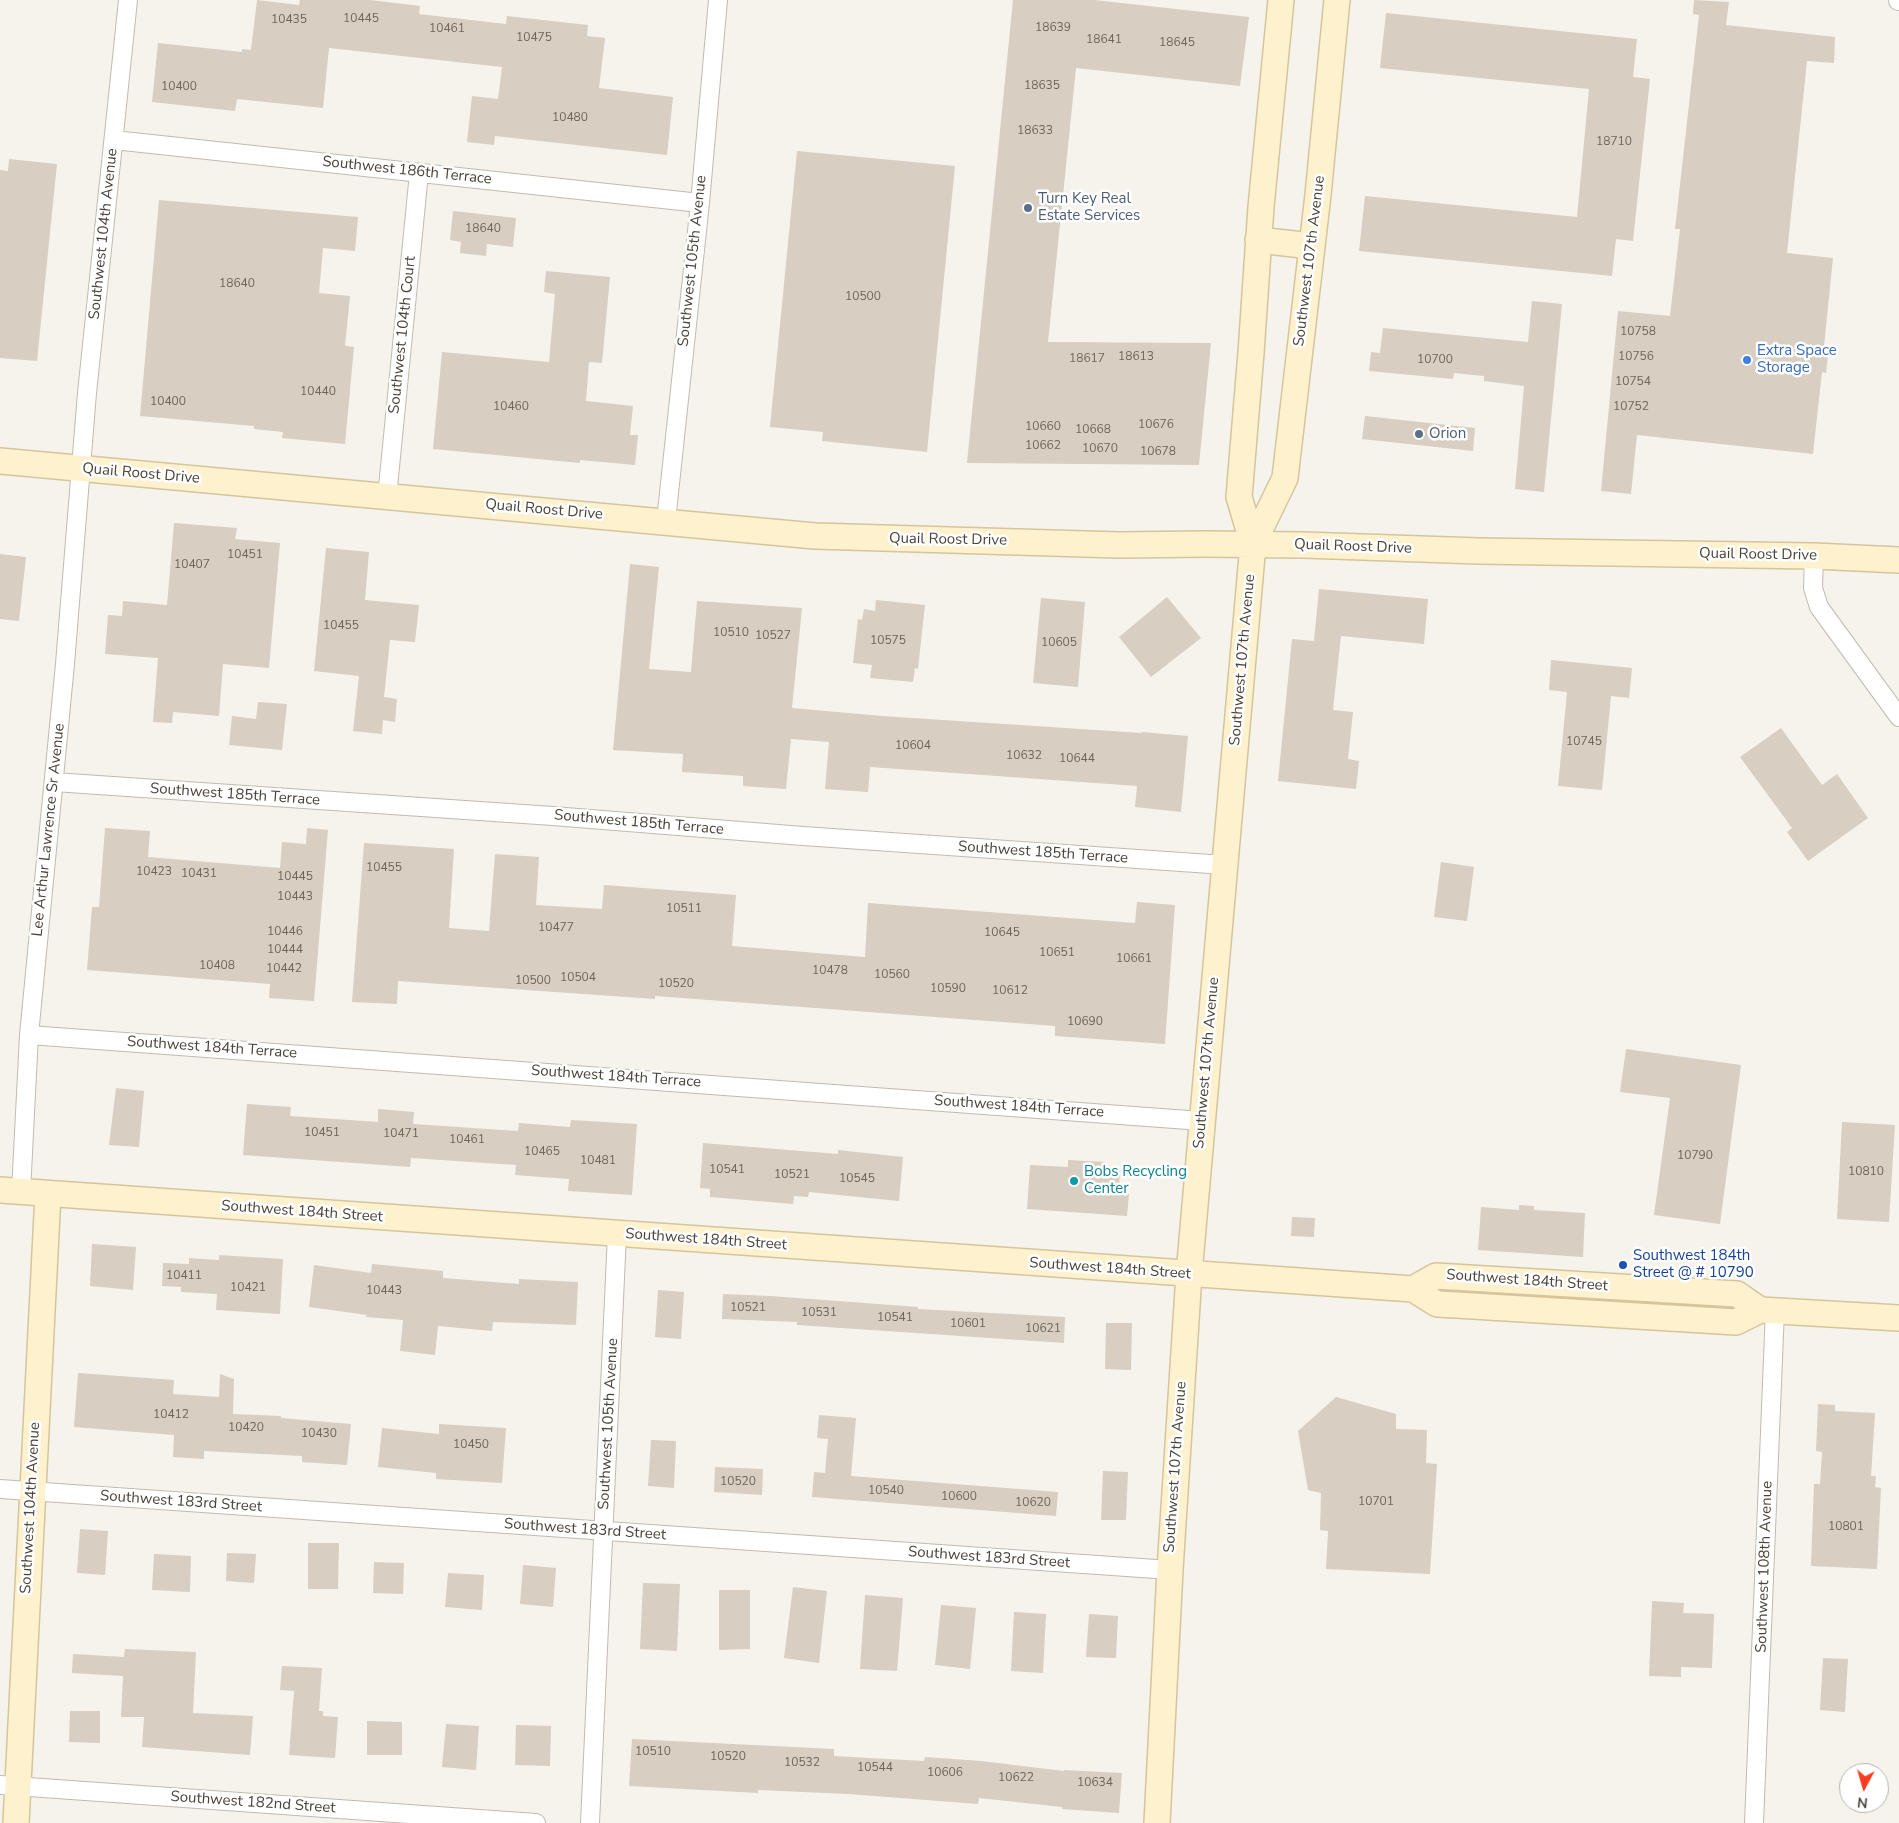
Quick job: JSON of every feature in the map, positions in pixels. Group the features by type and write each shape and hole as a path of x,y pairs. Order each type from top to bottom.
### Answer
{"main road":[{"name":"Southwest 107th Avenue","path":"1253,544 1238,497 1251,353 1258,240 1281,0"},
{"name":"Southwest 107th Avenue","path":"1157,1823 1170,1570 1189,1274 1253,544 1285,478 1338,0"},
{"path":"1258,240 1312,246"},
{"name":"Quail Roost Drive","path":"0,460 815,536 1119,545 1253,544 1480,551 1814,556 1899,560"},
{"name":"Southwest 184th Street","path":"10,1191 1413,1289 1437,1304 1736,1322 1767,1310"},
{"name":"Southwest 104th Avenue","path":"16,1823 9,1786 32,1492 48,1194"},
{"path":"1767,1310 1899,1318"}],"street":[{"name":"Southwest 104th Avenue","path":"81,468 128,0"},
{"name":"Southwest 105th Avenue","path":"666,521 700,204 718,0"},
{"name":"Southwest 186th Terrace","path":"114,140 700,204"},
{"name":"Southwest 104th Court","path":"387,497 419,173"},
{"name":"Lee Arthur Lawrence Sr Avenue","path":"10,1191 29,1035 54,782 81,468"},
{"path":"1814,556 1813,588 1819,607 1899,717"},
{"name":"Southwest 185th Terrace","path":"54,782 1225,865"},
{"name":"Southwest 184th Terrace","path":"29,1035 1202,1121"},
{"name":"Southwest 105th Avenue","path":"590,1823 617,1234"},
{"name":"Southwest 108th Avenue","path":"1754,1823 1767,1310"},
{"name":"Southwest 183rd Street","path":"0,1490 1170,1570"},
{"name":"Southwest 182nd Street","path":"9,1786 536,1823"}],"building":[{"path":"257,0 299,5 300,0 370,0 420,6 419,14 506,24 507,16 588,25 587,36 605,38 599,88 673,97 667,155 495,136 494,145 467,142 472,96 498,99 502,67 329,48 323,108 237,99 235,111 152,102 158,43 242,52 242,49 251,50"},
{"path":"1013,0 1094,0 1249,17 1240,86 1076,68 1048,342 1211,343 1199,465 967,463"},
{"path":"1694,0 1729,2 1726,25 1835,37 1834,63 1807,61 1787,253 1833,258 1824,346 1829,347 1826,373 1822,372 1813,454 1637,435 1631,494 1601,491 1618,311 1670,316 1680,229 1675,229 1699,15 1693,14"},
{"path":"1386,13 1637,39 1633,77 1650,79 1633,241 1616,239 1612,276 1359,251 1365,196 1577,217 1589,89 1380,68"},
{"path":"797,151 955,166 927,452 822,441 823,432 770,427"},
{"path":"9,159 57,164 37,361 0,358 0,170 8,171"},
{"path":"159,200 358,217 355,251 323,248 319,293 350,296 345,346 354,347 345,444 282,438 283,432 254,429 254,426 140,416"},
{"path":"453,211 516,218 513,247 487,244 486,256 460,253 461,242 450,240"},
{"path":"546,271 610,277 602,363 589,362 586,401 633,406 630,435 638,435 635,465 580,460 580,463 433,449 442,352 549,362 555,294 544,292"},
{"path":"1532,301 1562,304 1544,492 1515,489 1524,386 1484,381 1484,376 1454,373 1453,379 1369,371 1371,352 1380,353 1383,328 1528,342"},
{"name":"Orion","path":"1365,416 1475,428 1473,451 1362,439"},
{"path":"174,523 237,528 235,539 280,543 269,668 223,664 219,716 173,712 172,723 153,722 158,658 105,654 108,615 122,616 123,601 167,605"},
{"path":"326,548 369,552 365,600 419,605 415,642 390,640 384,697 397,699 395,722 383,720 382,734 353,731 359,676 314,671"},
{"path":"0,554 26,557 19,621 0,619"},
{"path":"630,564 659,567 649,669 691,672 697,601 802,608 792,708 882,716 1188,736 1181,812 1135,807 1137,786 870,767 868,792 825,789 829,742 791,739 786,789 743,786 743,776 682,772 683,754 613,750"},
{"path":"1319,589 1428,599 1424,644 1341,636 1333,710 1353,712 1348,759 1359,761 1356,789 1278,781 1292,639 1314,641"},
{"path":"1167,597 1201,638 1151,677 1119,637"},
{"path":"1041,598 1085,602 1078,687 1033,683"},
{"path":"876,600 925,605 918,669 915,668 913,682 870,678 872,665 853,663 858,619 862,620 864,609 875,611"},
{"path":"1551,660 1632,668 1629,698 1611,696 1602,790 1558,786 1567,692 1549,690"},
{"path":"258,702 287,704 282,750 229,745 232,716 256,719"},
{"path":"1781,728 1822,785 1837,774 1868,818 1808,861 1787,832 1792,828 1740,757"},
{"path":"105,828 150,831 148,857 280,868 282,842 306,844 307,828 328,830 314,1001 269,998 270,984 87,970 92,907 99,907"},
{"path":"364,843 454,849 449,928 489,931 495,854 539,857 536,905 602,909 604,885 736,895 732,946 865,957 868,903 1135,923 1137,902 1175,905 1165,1044 1055,1036 1055,1026 655,996 655,999 398,981 397,1004 352,1002"},
{"path":"1441,862 1474,867 1467,921 1434,917"},
{"path":"1626,1049 1741,1065 1720,1224 1654,1215 1670,1098 1620,1092"},
{"path":"116,1088 144,1091 139,1147 109,1145"},
{"path":"247,1104 291,1107 290,1116 378,1122 378,1109 414,1112 413,1124 518,1131 519,1123 570,1127 571,1120 637,1124 632,1195 568,1191 569,1179 515,1175 516,1165 411,1158 410,1167 243,1155"},
{"path":"1842,1122 1895,1125 1889,1222 1837,1219"},
{"path":"703,1143 838,1154 838,1150 903,1157 899,1201 809,1192 808,1197 794,1196 793,1204 710,1197 710,1189 700,1188"},
{"name":"Bobs Recycling Center","path":"1068,1160 1105,1162 1104,1168 1120,1169 1119,1193 1129,1194 1127,1216 1027,1209 1030,1165 1068,1167"},
{"path":"1519,1205 1534,1206 1534,1210 1585,1213 1583,1257 1478,1250 1481,1207 1519,1210"},
{"path":"1292,1217 1315,1218 1314,1237 1291,1236"},
{"path":"92,1244 136,1247 133,1290 90,1286"},
{"path":"219,1255 283,1259 280,1314 216,1310 217,1294 181,1292 181,1287 162,1286 163,1263 189,1264 189,1258 219,1260"},
{"path":"372,1264 443,1271 443,1278 519,1284 519,1279 578,1282 576,1325 493,1322 492,1331 438,1326 435,1355 400,1351 403,1320 366,1317 367,1315 309,1307 314,1265 371,1273"},
{"path":"658,1290 684,1292 681,1339 655,1337"},
{"path":"723,1294 918,1307 918,1309 1065,1317 1064,1343 797,1325 797,1322 722,1319"},
{"path":"1106,1323 1132,1323 1131,1370 1105,1369"},
{"path":"78,1373 174,1380 173,1394 219,1397 220,1374 234,1379 233,1414 281,1416 281,1418 351,1424 347,1465 302,1462 302,1456 204,1451 204,1459 173,1457 174,1435 74,1427"},
{"path":"1336,1397 1396,1414 1396,1429 1427,1430 1426,1463 1437,1464 1430,1574 1326,1569 1328,1531 1320,1530 1321,1493 1308,1490 1298,1431"},
{"path":"1818,1404 1835,1405 1835,1411 1875,1413 1871,1476 1876,1476 1875,1487 1881,1488 1877,1569 1811,1566 1814,1484 1820,1484 1822,1452 1816,1451"},
{"path":"819,1415 856,1418 851,1476 1058,1492 1056,1516 812,1497 814,1472 825,1473 828,1439 817,1438"},
{"path":"439,1424 506,1428 502,1483 436,1479 436,1473 378,1467 382,1428 439,1434"},
{"path":"651,1440 676,1441 674,1488 648,1486"},
{"path":"715,1467 763,1469 762,1495 714,1492"},
{"path":"1103,1471 1128,1472 1126,1520 1101,1520"},
{"path":"80,1529 108,1531 105,1575 77,1573"},
{"path":"308,1543 339,1543 338,1589 308,1589"},
{"path":"227,1553 256,1554 254,1583 226,1581"},
{"path":"154,1554 191,1556 190,1592 152,1590"},
{"path":"374,1562 404,1563 403,1594 373,1593"},
{"path":"523,1565 556,1568 553,1607 520,1604"},
{"path":"448,1573 484,1575 482,1610 445,1607"},
{"path":"643,1583 680,1584 677,1651 640,1649"},
{"path":"793,1587 827,1591 819,1663 784,1658"},
{"path":"719,1590 750,1590 750,1649 719,1650"},
{"path":"865,1595 903,1598 897,1671 860,1669"},
{"path":"1652,1601 1684,1603 1683,1613 1714,1614 1712,1668 1681,1667 1681,1677 1649,1676"},
{"path":"941,1605 976,1608 970,1669 935,1665"},
{"path":"1014,1612 1046,1614 1043,1673 1011,1671"},
{"path":"1089,1614 1118,1616 1116,1658 1086,1657"},
{"path":"125,1649 196,1652 193,1713 253,1716 250,1755 142,1747 144,1717 121,1717 123,1676 72,1673 73,1654 124,1657"},
{"path":"1823,1658 1848,1659 1845,1712 1820,1710"},
{"path":"282,1666 322,1668 319,1711 323,1711 323,1716 338,1717 335,1758 289,1755 294,1691 280,1690"},
{"path":"70,1711 100,1711 100,1743 69,1742"},
{"path":"367,1721 402,1722 402,1755 367,1755"},
{"path":"446,1724 479,1726 476,1770 442,1767"},
{"path":"516,1725 551,1726 550,1766 515,1765"},
{"path":"632,1739 834,1749 834,1756 924,1761 925,1757 981,1761 1064,1771 1122,1773 1119,1813 1062,1809 1062,1807 979,1798 978,1804 848,1794 758,1790 758,1793 629,1786"}],"place":[{"name":"Turn Key Real Estate Services","path":"1028,208"},
{"name":"Extra Space Storage","path":"1747,360"},
{"name":"Orion","path":"1419,434"},
{"name":"Bobs Recycling Center","path":"1074,1181"},
{"name":"Southwest 184th Street @ # 10790","path":"1623,1265"}]}
